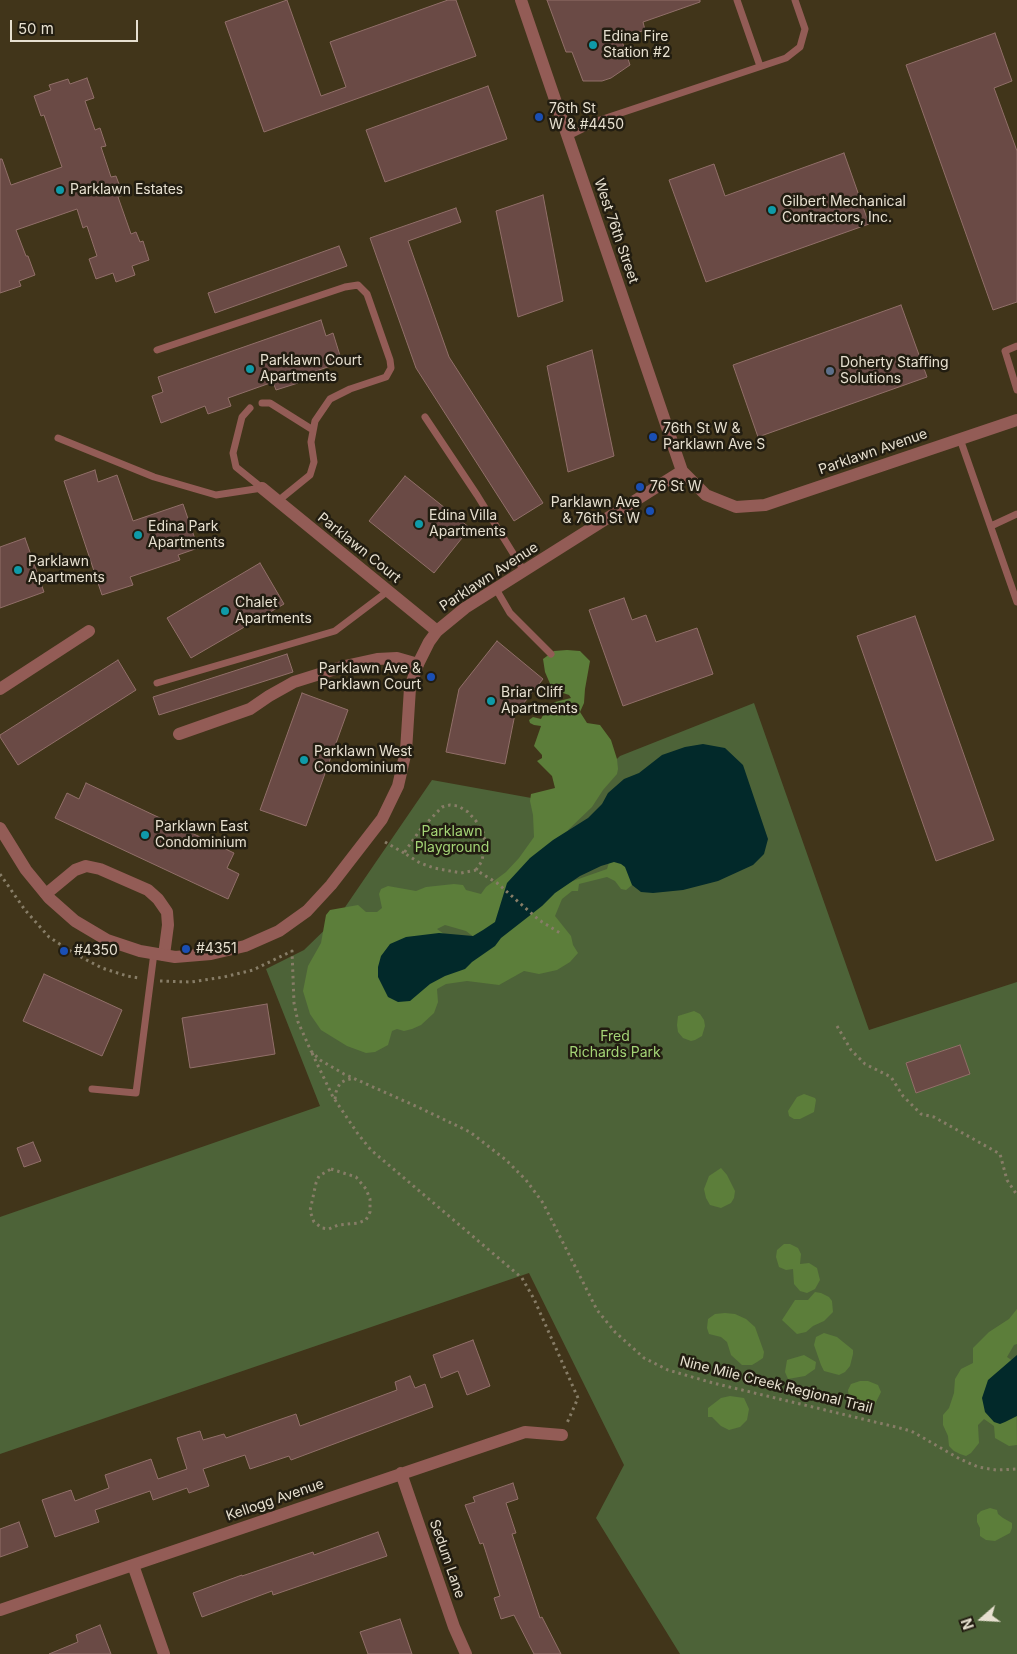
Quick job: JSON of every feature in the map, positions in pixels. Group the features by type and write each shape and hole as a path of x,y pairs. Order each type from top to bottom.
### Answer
{"street":[{"name":"West 76th Street","path":"521,0 682,471"},
{"name":"Parklawn Avenue","path":"0,828 25,867 46,894 75,921 107,940 140,951 175,957 211,954 245,946 278,931 307,911 331,885 382,819 398,786 406,750 410,688 418,664 437,631 465,608 682,471 706,495 736,507 765,505 1017,420"},
{"name":"Parklawn Court","path":"262,488 437,631"},
{"path":"0,689 89,631"},
{"path":"179,734 250,709 294,682 345,666 378,658 397,658 418,664"},
{"path":"46,894 75,870 86,866 100,869 148,890 167,912 168,925 159,954"},
{"name":"Kellogg Avenue","path":"0,1610 525,1432 562,1435"},
{"name":"Sedum Lane","path":"401,1473 454,1627 466,1654"},
{"path":"133,1565 164,1654"}],"lane":[{"path":"737,0 760,66"},
{"path":"568,136 600,120 786,58 800,47 805,29 795,0"},
{"path":"157,350 345,287 358,285 367,294 390,360 391,368 386,377 350,388 330,399 315,421 311,442 314,462 310,475 278,501"},
{"path":"1017,346 1005,352 1017,390"},
{"path":"262,403 270,402 313,430"},
{"path":"250,408 242,417 233,453 236,467 262,488"},
{"path":"425,417 477,495 524,571"},
{"path":"58,438 154,477 216,495 262,488"},
{"path":"960,439 1017,602"},
{"path":"991,526 1017,514"},
{"path":"496,589 510,613 551,654"},
{"path":"157,682 335,631 388,591"},
{"path":"92,1089 136,1093 159,954"}],"path":[{"path":"404,853 420,830 442,807 458,806 472,816 483,832 485,842 482,861 476,870"},
{"path":"385,842 420,863 434,868 461,873 476,870 497,883 539,920 560,933"},
{"name":"Nine Mile Creek Regional Trail","path":"292,952 294,1004 298,1022 311,1051 326,1064 466,1130 493,1148 513,1166 532,1188 547,1210 597,1310 615,1332 644,1358 668,1370 713,1383 904,1429 978,1467 996,1470 1017,1469"},
{"path":"837,1026 850,1050 865,1064 891,1076 903,1096 921,1114 934,1117 1000,1154 1007,1180 1017,1195"},
{"path":"311,1051 335,1099 371,1150 522,1278 534,1299 578,1398 562,1435"},
{"path":"335,1099 340,1084 354,1078"},
{"path":"331,1169 338,1170 356,1178 366,1188 370,1200 370,1212 366,1220 358,1223 338,1225 329,1229 322,1228 314,1222 310,1211 313,1195 319,1176 331,1169"}],"green space":[{"path":"554,651 580,651 590,661 584,703 580,712 587,723 600,725 611,740 618,769 617,774 592,807 568,830 553,888 607,869 611,856 628,856 637,881 626,890 621,889 615,881 607,877 579,884 578,891 572,891 562,899 555,916 571,936 573,945 578,953 570,962 557,970 539,974 524,971 499,985 467,981 446,984 437,989 438,1002 434,1013 421,1025 404,1031 397,1029 392,1031 388,1045 375,1052 366,1053 347,1046 321,1030 310,1014 303,991 308,966 321,943 326,915 330,910 358,905 366,912 377,912 382,908 379,894 381,889 388,886 416,891 426,887 454,884 463,885 466,890 481,894 486,887 506,872 519,858 534,837 531,794 555,788 552,776 537,761 542,758 542,755 534,746 541,726 530,723 529,720 533,717 541,719 548,706 571,698 569,695 551,686 545,672 543,659","holes":["445,925 466,931 479,941 444,934 437,929"]},
{"name":"Fred Richards Park","path":"754,703 869,1030 1017,982 1017,1654 680,1654 596,1518 624,1465 529,1273 0,1454 0,1217 320,1106 266,969 304,950 339,916 432,780 570,805 620,756"},
{"path":"694,1011 700,1014 705,1026 702,1036 691,1041 683,1038 678,1032 677,1025 678,1016"},
{"path":"804,1094 815,1098 814,1112 800,1119 794,1119 789,1116 788,1111 797,1097"},
{"path":"721,1168 735,1191 731,1203 721,1208 710,1205 704,1189 709,1176"},
{"path":"784,1244 790,1244 798,1248 801,1254 800,1264 809,1263 817,1268 820,1280 815,1289 807,1293 800,1291 794,1284 793,1269 786,1270 779,1267 776,1257 777,1250"},
{"path":"815,1292 829,1297 832,1301 833,1312 824,1321 806,1332 797,1334 782,1320 795,1300 808,1300"},
{"path":"1017,1309 1017,1344 1014,1345 1007,1357 1016,1363 1017,1445 1009,1446 995,1438 994,1426 984,1419 978,1425 979,1443 966,1456 960,1454 949,1446 948,1436 943,1425 943,1415 949,1408 954,1393 955,1379 961,1369 973,1363 973,1348 989,1332 1009,1319"},
{"path":"715,1314 735,1314 746,1319 755,1327 764,1352 763,1358 752,1365 742,1365 731,1355 727,1342 721,1337 709,1334 707,1328 708,1319"},
{"path":"824,1333 837,1337 853,1350 850,1366 839,1375 824,1371 821,1365 814,1345 816,1337"},
{"path":"804,1355 816,1362 815,1369 805,1376 788,1379 785,1372 787,1360"},
{"path":"868,1381 878,1385 881,1392 874,1406 865,1411 855,1407 849,1399 848,1390 851,1384"},
{"path":"730,1396 744,1398 749,1409 747,1420 740,1427 729,1430 721,1426 712,1417 708,1417 708,1408 721,1398"},
{"path":"990,1508 997,1510 998,1514 1012,1523 1010,1533 995,1541 986,1540 980,1536 980,1528 977,1522 977,1515 981,1511"}],"water":[{"path":"703,744 725,748 743,765 768,839 764,854 753,865 718,881 683,890 653,893 641,892 632,885 625,867 621,864 614,862 601,866 580,876 555,893 542,906 501,938 495,946 465,969 430,984 410,1001 398,1002 388,997 378,977 378,967 381,956 390,944 406,937 439,933 473,936 483,930 495,922 507,883 530,858 553,840 588,818 602,804 608,793 624,779 639,773 662,755 685,747"},
{"path":"1017,1355 1017,1416 1000,1424 994,1422 985,1412 982,1398 988,1380"}],"building":[{"path":"287,0 321,96 346,87 330,42 448,0 456,0 476,56 264,132 225,22"},
{"name":"Edina Fire Station #2","path":"547,0 700,0 700,2 643,22 645,30 621,38 630,65 611,78 602,81 583,81 572,52 566,52"},
{"path":"995,33 1012,81 994,88 1017,151 1017,302 993,310 906,65"},
{"name":"Parklawn Estates","path":"87,78 94,98 85,101 95,130 100,128 106,146 101,147 111,177 116,176 123,195 118,197 131,234 136,232 140,242 143,241 149,260 132,266 135,275 116,282 113,273 96,279 89,259 97,256 87,226 83,228 77,209 16,230 35,275 19,281 21,286 0,293 0,159 2,159 11,185 62,167 44,115 41,116 34,96 51,90 49,85 68,79 70,84"},
{"path":"488,86 507,139 385,182 366,130"},
{"name":"Gilbert Mechanical Contractors, Inc.","path":"844,153 869,224 706,282 669,180 714,164 725,196"},
{"path":"543,195 563,301 518,317 496,211"},
{"path":"456,208 461,222 408,241 449,357 543,503 514,521 416,368 370,238"},
{"path":"339,246 347,266 215,313 208,293"},
{"name":"Doherty Staffing Solutions","path":"901,305 927,377 758,437 733,365"},
{"name":"Parklawn Court Apartments","path":"321,320 326,336 333,333 342,362 296,378 298,383 276,390 273,382 228,398 231,406 208,414 205,406 161,423 152,396 163,392 158,377"},
{"path":"592,350 614,456 568,472 547,366"},
{"name":"Edina Park Apartments","path":"95,470 98,482 117,475 133,521 183,504 198,548 178,555 180,560 130,577 133,585 102,595 64,481"},
{"name":"Edina Villa Apartments","path":"405,476 470,528 434,573 369,521"},
{"name":"Parklawn Apartments","path":"25,538 44,592 0,608 0,547"},
{"name":"Chalet Apartments","path":"260,563 284,604 191,658 167,618"},
{"path":"624,598 632,620 646,615 656,642 697,628 713,674 623,706 589,610"},
{"path":"915,616 994,840 936,861 857,636"},
{"name":"Briar Cliff Apartments","path":"497,641 543,679 515,714 505,764 446,752 459,689"},
{"path":"287,654 293,672 159,715 153,697"},
{"path":"118,660 136,690 18,765 0,735"},
{"name":"Parklawn West Condominium","path":"302,693 348,710 306,826 260,810"},
{"name":"Parklawn East Condominium","path":"86,783 234,853 227,868 239,874 228,899 55,818 67,793 79,799"},
{"path":"44,974 122,1010 102,1056 23,1021"},
{"path":"267,1004 275,1054 190,1068 182,1018"},
{"path":"960,1045 970,1074 916,1093 906,1063"},
{"path":"33,1142 41,1161 24,1167 17,1148"},
{"path":"473,1340 490,1386 467,1395 458,1371 441,1378 433,1355"},
{"path":"410,1376 415,1388 425,1384 433,1407 291,1460 289,1456 250,1469 245,1455 203,1469 209,1486 189,1493 187,1488 153,1500 150,1491 95,1510 99,1522 55,1537 42,1500 71,1490 75,1501 109,1488 105,1475 151,1459 158,1479 187,1469 177,1438 200,1431 203,1440 224,1434 226,1438 296,1414 300,1426 397,1390 395,1382"},
{"path":"513,1483 518,1499 506,1503 516,1533 512,1534 540,1618 542,1617 561,1654 534,1654 514,1615 501,1619 494,1598 500,1596 483,1543 480,1544 465,1505 475,1502 473,1497"},
{"path":"19,1522 28,1547 0,1557 0,1529"},
{"path":"378,1532 387,1556 273,1595 272,1591 202,1617 193,1593 313,1552 314,1555"},
{"path":"400,1619 412,1654 368,1654 360,1632"},
{"path":"100,1625 111,1654 49,1654 78,1642 76,1635"}],"place":[{"name":"Edina Fire Station #2","path":"593,45"},
{"name":"76th St W & #4450","path":"539,117"},
{"name":"Parklawn Estates","path":"60,190"},
{"name":"Gilbert Mechanical Contractors, Inc.","path":"772,210"},
{"name":"Parklawn Court Apartments","path":"250,369"},
{"name":"Doherty Staffing Solutions","path":"830,371"},
{"name":"76th St W & Parklawn Ave S","path":"653,437"},
{"name":"76 St W","path":"640,487"},
{"name":"Parklawn Ave & 76th St W","path":"650,511"},
{"name":"Edina Villa Apartments","path":"419,524"},
{"name":"Edina Park Apartments","path":"138,535"},
{"name":"Parklawn Apartments","path":"18,570"},
{"name":"Chalet Apartments","path":"225,611"},
{"name":"Parklawn Ave & Parklawn Court","path":"431,677"},
{"name":"Briar Cliff Apartments","path":"491,701"},
{"name":"Parklawn West Condominium","path":"304,760"},
{"name":"Parklawn East Condominium","path":"145,835"},
{"name":"#4351","path":"186,949"},
{"name":"#4350","path":"64,951"}],"park label":[{"name":"Parklawn Playground","path":"452,840"}]}
